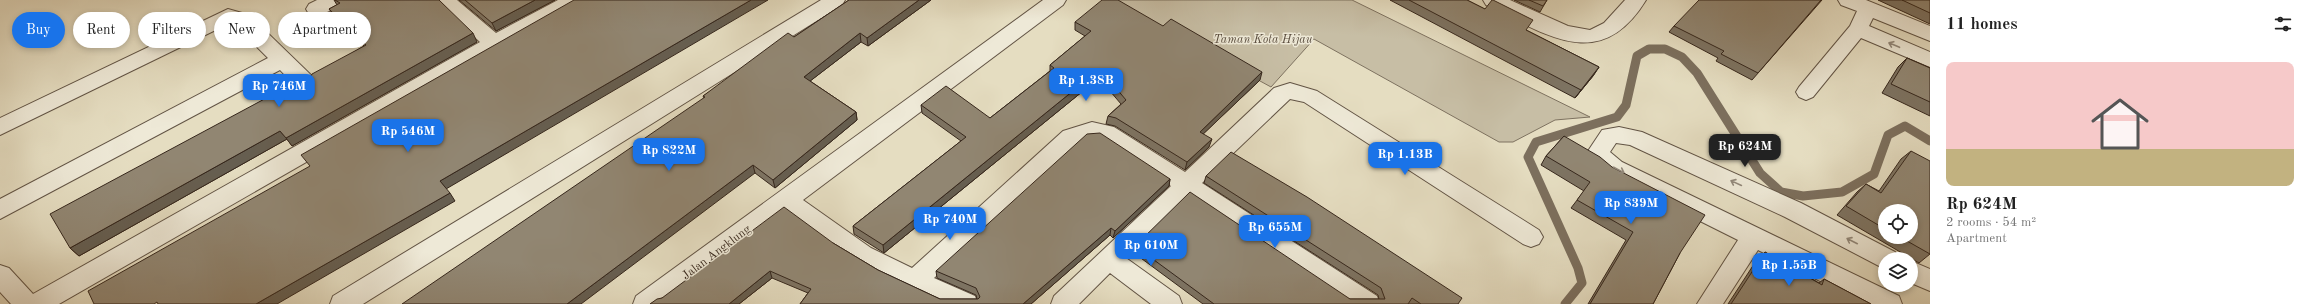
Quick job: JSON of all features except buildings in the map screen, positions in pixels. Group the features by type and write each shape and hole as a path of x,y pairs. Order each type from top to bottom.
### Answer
{"street":[{"path":"316,10 333,0"},
{"path":"446,0 494,43"},
{"path":"37,304 494,43 573,0"},
{"path":"342,304 835,0"},
{"name":"Jalan Angklung","path":"645,304 1056,0"},
{"path":"1493,0 1564,33 1594,37 1603,34 1636,0"},
{"path":"1848,0 1930,34"},
{"path":"1806,92 1858,29 1868,8"},
{"path":"0,128 228,16 242,20 306,82"},
{"path":"1858,29 1930,60"},
{"path":"0,210 282,60"},
{"path":"1063,304 1186,183 1281,93 1290,90 1310,96 1531,237"},
{"path":"916,282 1071,137 1089,130 1106,132 1186,183 1368,304"},
{"path":"1878,254 1793,210 1634,138 1619,135 1610,136 1598,151 1600,156 1614,168 1890,304"},
{"path":"786,200 863,255 916,282 966,304"},
{"path":"1708,304 1754,236"},
{"path":"1109,259 1170,304"},
{"path":"0,275 26,304"},
{"path":"1918,275 1930,281"}],"green space":[{"name":"Taman Kota Hijau","path":"1112,0 1352,0 1590,117 1555,120 1513,142 1499,142 1314,39 1271,87"}],"waterway":[{"path":"1565,304 1582,283 1578,268 1528,157 1536,142 1617,117 1626,105 1637,56 1649,49 1665,49 1682,57 1697,73 1760,173 1781,192 1803,196 1842,192 1874,174 1888,135 1905,126 1930,141"}]}
